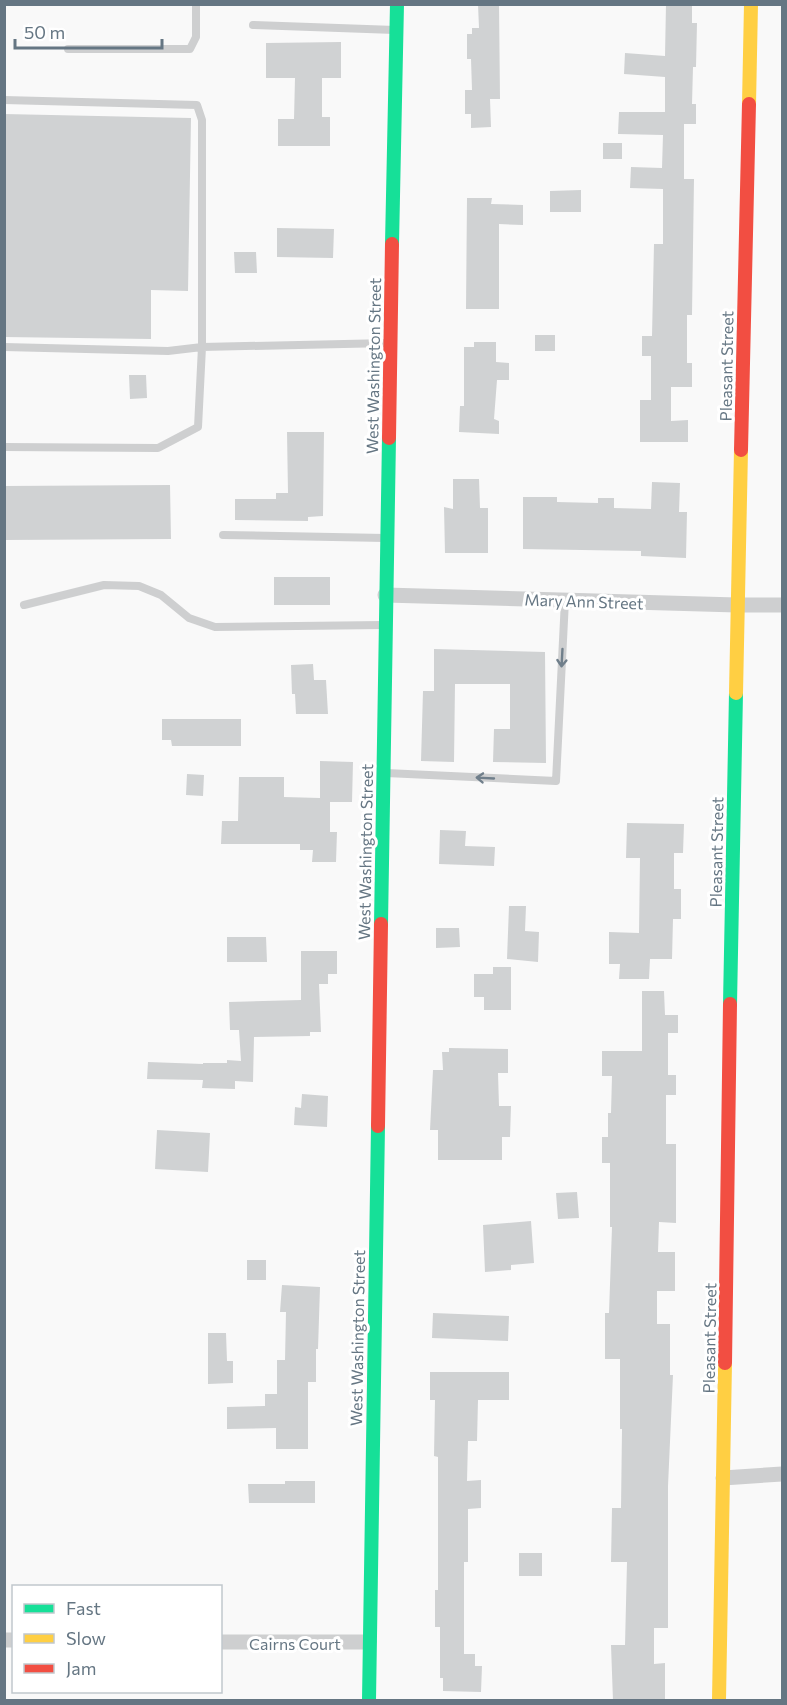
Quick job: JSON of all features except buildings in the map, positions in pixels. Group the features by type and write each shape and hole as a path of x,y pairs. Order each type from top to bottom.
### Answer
{"main road":[{"name":"West Washington Street","path":"369,1701 382,773 397,4"},
{"name":"Pleasant Street","path":"719,1701 737,605 751,4"}],"street":[{"name":"Mary Ann Street","path":"385,595 783,605"},
{"path":"723,1478 783,1474"},
{"name":"Cairns Court","path":"222,1642 369,1642"}],"lane":[{"path":"68,49 190,50 196,37 196,4"},
{"path":"253,25 396,30"},
{"path":"4,100 198,105 202,120 202,347 198,426 158,447 4,447"},
{"path":"4,347 168,351 202,347 390,343"},
{"path":"223,535 387,538"},
{"path":"24,605 104,585 139,586 161,595 189,618 215,627 385,625"},
{"path":"382,773 556,781 565,600"}],"traffic: fast":[{"path":"392,244 397,4"},
{"path":"381,924 389,438"},
{"path":"730,1004 736,693"},
{"path":"369,1700 378,1126"}],"traffic: slow":[{"path":"749,104 751,4"},
{"path":"736,693 741,450"},
{"path":"719,1700 725,1363"}],"traffic: jam":[{"path":"741,450 749,104"},
{"path":"389,438 392,244"},
{"path":"378,1126 381,924"},
{"path":"725,1363 730,1004"}]}
